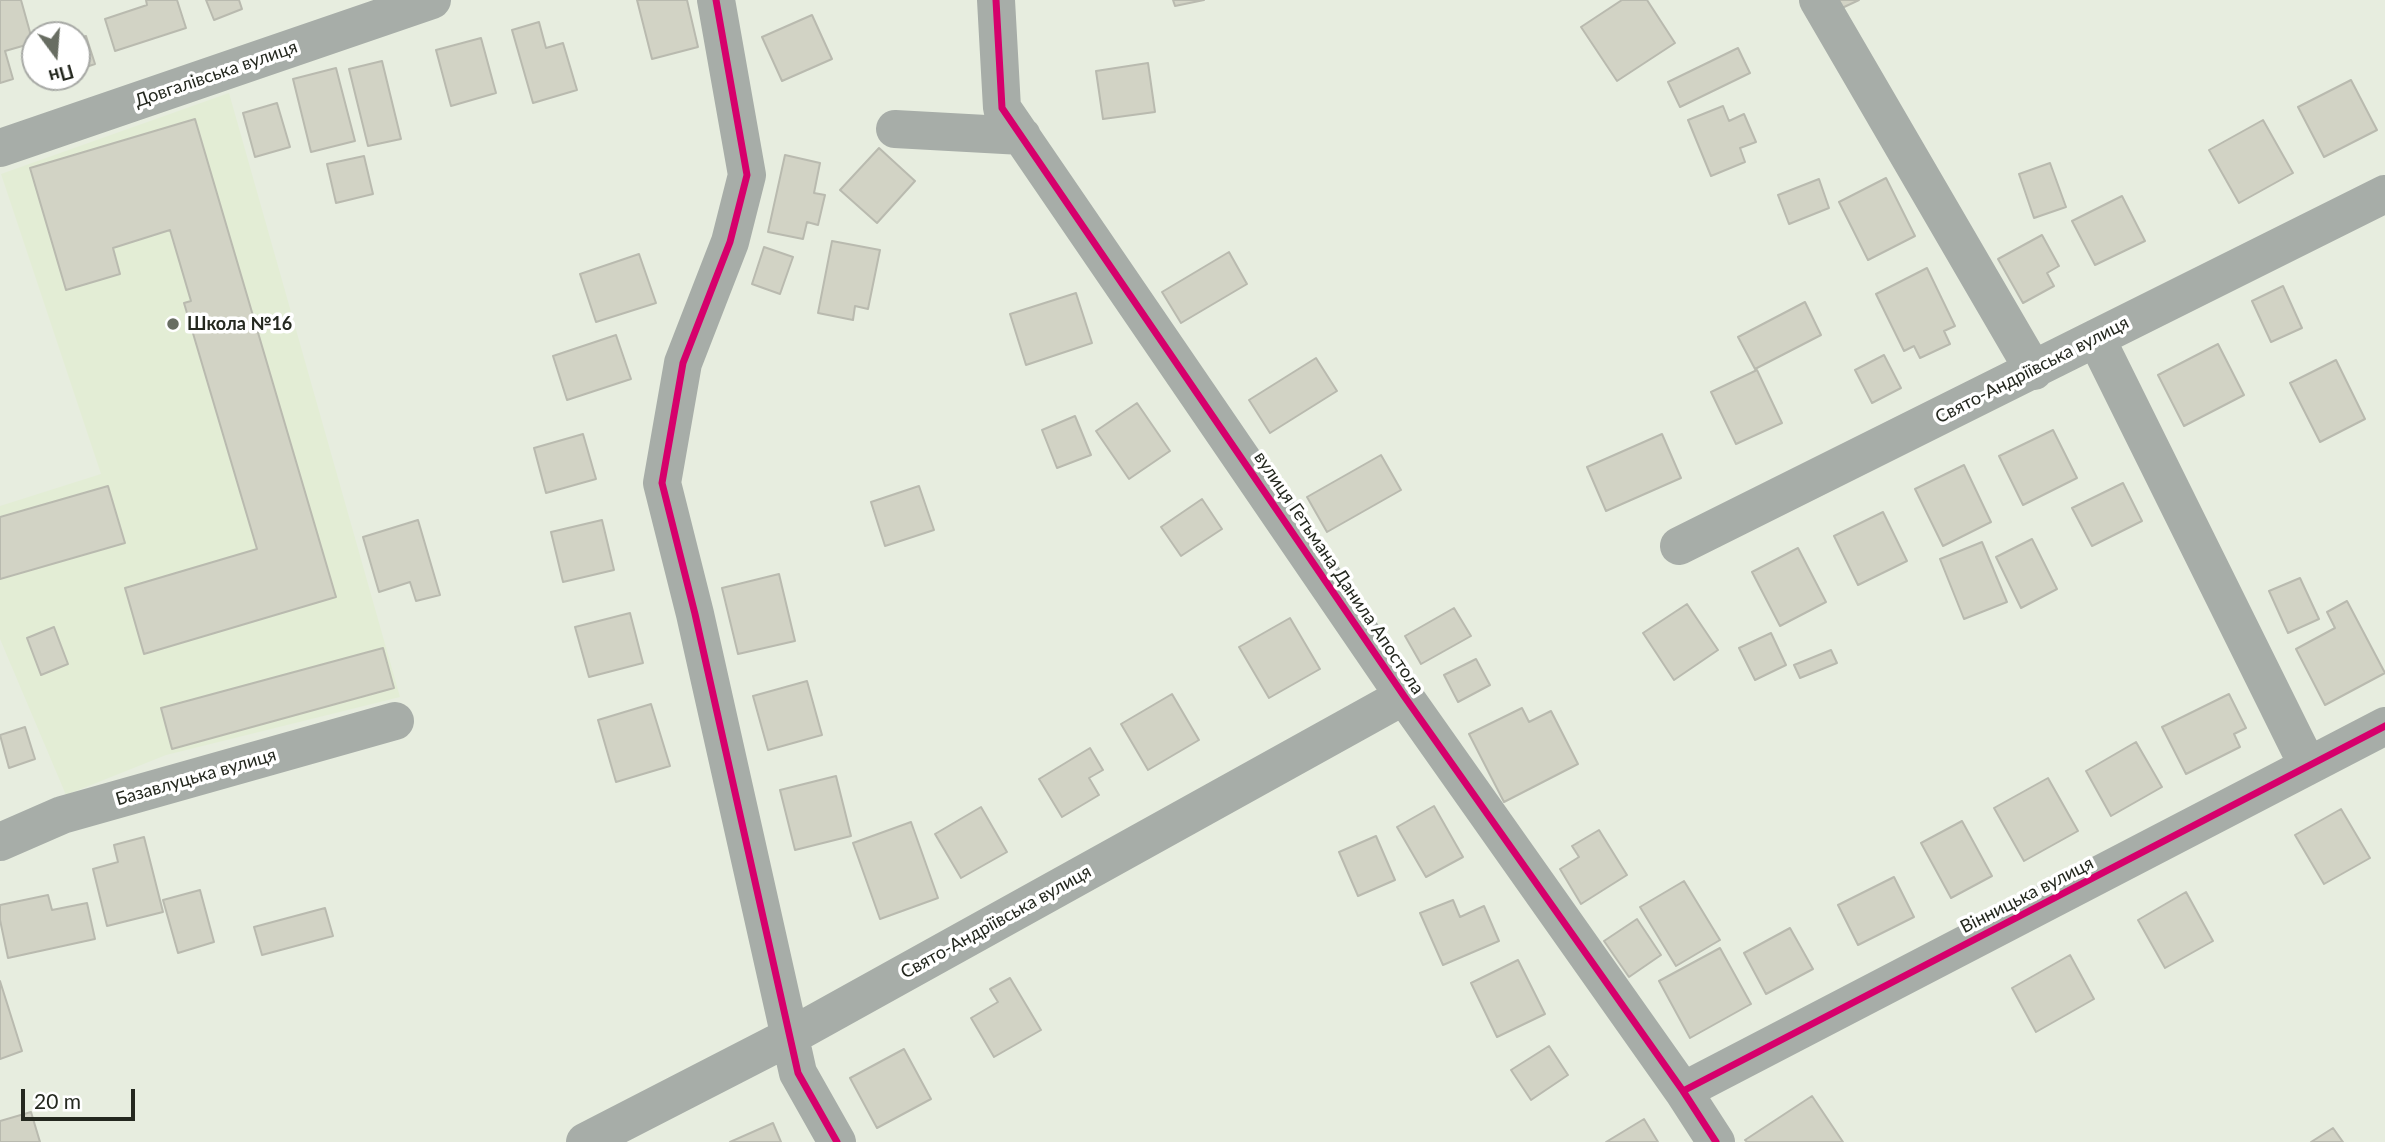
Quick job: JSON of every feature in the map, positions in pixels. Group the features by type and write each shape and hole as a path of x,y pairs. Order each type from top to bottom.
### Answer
{"street":[{"name":"Довгалівська вулиця","path":"0,148 432,0"},
{"path":"716,0 747,176 730,242 683,363 662,483 695,614 799,1073 837,1142"},
{"name":"вулиця Гетьмана Данила Апостола","path":"996,0 1002,108 1404,696 1683,1091 1716,1142"},
{"path":"1818,0 2034,371"},
{"path":"895,129 1022,136"},
{"name":"Свято-Андріївська вулиця","path":"1679,546 2385,194"},
{"path":"2096,338 2308,766"},
{"name":"Свято-Андріївська вулиця","path":"585,1142 791,1036 1404,696"},
{"name":"Базавлуцька вулиця","path":"0,842 62,815 394,721"},
{"name":"Вінницька вулиця","path":"1683,1091 2385,726"}],"shaded area":[{"name":"Школа №16","path":"229,93 400,697 166,755 66,795 0,639 0,506 101,474 1,174"}],"building":[{"path":"0,0 21,0 27,21 21,21 21,46 5,51 13,79 0,83"},
{"path":"146,0 177,0 186,28 115,51 105,19 147,5"},
{"path":"206,0 239,0 242,9 214,20"},
{"path":"637,0 687,0 698,47 652,59"},
{"path":"1173,0 1204,0 1175,6"},
{"path":"1622,0 1647,0 1675,43 1617,81 1581,27"},
{"path":"1838,0 1859,0 1842,8"},
{"path":"812,15 832,59 782,81 762,37"},
{"path":"539,22 546,48 563,43 577,90 533,103 512,30"},
{"path":"481,38 496,93 451,106 436,50"},
{"path":"1738,48 1750,73 1680,107 1668,82"},
{"path":"382,61 401,139 368,146 349,69"},
{"path":"1148,63 1155,112 1103,119 1096,71"},
{"path":"336,68 355,141 311,152 293,79"},
{"path":"2351,80 2377,130 2324,157 2298,107"},
{"path":"277,103 290,147 255,157 243,113"},
{"path":"1723,106 1729,121 1744,114 1756,142 1740,148 1745,162 1711,176 1688,120"},
{"path":"195,119 336,597 144,654 125,588 257,549 184,303 191,301 170,230 113,248 120,274 66,290 30,168"},
{"path":"2263,120 2293,173 2239,203 2209,150"},
{"path":"879,148 915,181 877,223 840,190"},
{"path":"785,155 820,163 814,193 825,195 818,225 807,222 803,239 768,232"},
{"path":"364,156 373,194 336,203 327,164"},
{"path":"2050,163 2066,207 2034,218 2019,174"},
{"path":"1886,178 1915,236 1868,260 1839,202"},
{"path":"1819,179 1829,208 1789,224 1778,195"},
{"path":"2122,196 2145,241 2095,265 2072,221"},
{"path":"2042,235 2059,266 2047,273 2054,286 2023,303 1998,259"},
{"path":"832,241 880,250 868,309 855,306 853,320 818,313"},
{"path":"764,247 793,257 780,294 752,284"},
{"path":"1229,252 1247,284 1181,323 1162,292"},
{"path":"639,254 656,303 596,322 580,274"},
{"path":"1927,268 1955,326 1944,331 1950,344 1920,358 1914,346 1904,351 1876,294"},
{"path":"2283,286 2302,328 2271,342 2252,301"},
{"path":"1076,293 1092,343 1026,365 1010,314"},
{"path":"1805,302 1821,335 1755,369 1738,337"},
{"path":"616,335 631,379 567,400 553,356"},
{"path":"2218,344 2244,395 2184,426 2158,375"},
{"path":"1884,355 1901,388 1872,403 1855,370"},
{"path":"1316,358 1337,391 1270,433 1249,400"},
{"path":"2336,360 2365,419 2320,442 2290,383"},
{"path":"1757,370 1782,423 1736,444 1711,392"},
{"path":"1137,403 1170,451 1129,479 1096,431"},
{"path":"1075,416 1091,455 1057,468 1042,430"},
{"path":"2053,430 2077,478 2023,505 1999,456"},
{"path":"583,434 596,479 546,493 534,448"},
{"path":"1662,434 1681,478 1606,511 1587,467"},
{"path":"1381,455 1401,490 1327,532 1307,497"},
{"path":"1964,465 1991,522 1943,546 1915,489"},
{"path":"2123,483 2142,521 2092,546 2072,508"},
{"path":"108,486 125,543 0,579 0,517"},
{"path":"919,486 934,530 885,546 871,502"},
{"path":"1202,499 1222,529 1181,556 1161,527"},
{"path":"1883,512 1907,561 1858,585 1834,536"},
{"path":"418,520 440,595 416,601 410,582 379,592 363,537"},
{"path":"602,520 614,570 563,582 551,532"},
{"path":"2032,539 2057,589 2021,608 1996,557"},
{"path":"1982,542 2007,602 1964,619 1940,559"},
{"path":"1798,548 1826,602 1780,626 1752,572"},
{"path":"779,574 795,641 738,654 722,588"},
{"path":"2300,578 2319,619 2288,633 2269,591"},
{"path":"2347,601 2385,673 2325,705 2296,649 2335,628 2327,612"},
{"path":"1687,604 1718,650 1674,680 1643,633"},
{"path":"1454,608 1471,636 1421,664 1405,636"},
{"path":"630,613 643,663 589,677 575,627"},
{"path":"1290,618 1320,669 1269,698 1239,647"},
{"path":"54,627 68,664 41,675 27,638"},
{"path":"1771,633 1786,665 1755,680 1739,648"},
{"path":"383,648 394,688 172,749 161,708"},
{"path":"1831,650 1837,663 1800,678 1794,665"},
{"path":"1476,659 1490,685 1458,702 1444,675"},
{"path":"807,681 822,735 768,750 753,696"},
{"path":"1172,694 1199,740 1148,770 1121,724"},
{"path":"2229,694 2246,728 2234,734 2240,747 2186,774 2162,727"},
{"path":"651,704 670,766 616,782 598,720"},
{"path":"1522,708 1529,722 1551,711 1578,764 1504,802 1469,734"},
{"path":"25,727 35,759 9,768 0,735"},
{"path":"2136,742 2162,787 2111,816 2086,771"},
{"path":"1090,748 1103,770 1089,778 1099,795 1062,817 1039,779"},
{"path":"836,776 851,836 795,850 780,790"},
{"path":"2048,778 2078,831 2024,861 1994,808"},
{"path":"1434,806 1463,857 1426,877 1397,827"},
{"path":"981,807 1007,852 961,878 935,834"},
{"path":"2341,809 2370,858 2324,884 2295,835"},
{"path":"1962,821 1992,876 1951,898 1921,843"},
{"path":"911,822 938,898 880,919 853,843"},
{"path":"1599,830 1627,875 1581,904 1560,869 1579,857 1572,846"},
{"path":"1376,836 1395,880 1358,896 1339,852"},
{"path":"144,837 163,912 107,926 93,869 118,862 114,845"},
{"path":"1894,877 1914,917 1858,945 1838,905"},
{"path":"1684,881 1720,940 1676,966 1640,907"},
{"path":"200,890 214,942 178,953 163,900"},
{"path":"2186,892 2213,941 2165,968 2138,920"},
{"path":"48,895 52,910 87,903 95,939 8,958 0,920 0,905"},
{"path":"1453,900 1460,917 1484,906 1499,941 1443,965 1420,913"},
{"path":"325,908 333,936 262,955 254,927"},
{"path":"1637,919 1661,955 1629,977 1604,941"},
{"path":"1790,928 1813,969 1766,994 1744,953"},
{"path":"1720,948 1751,1004 1690,1038 1659,981"},
{"path":"2070,955 2094,999 2036,1032 2012,988"},
{"path":"1518,960 1545,1014 1497,1037 1471,983"},
{"path":"1010,978 1041,1030 994,1057 971,1018 998,1002 990,989"},
{"path":"0,981 22,1051 0,1059"},
{"path":"1549,1046 1568,1075 1531,1100 1511,1070"},
{"path":"904,1049 931,1099 877,1128 850,1078"},
{"path":"1812,1096 1843,1142 1745,1140"},
{"path":"31,1112 40,1142 0,1142 0,1121"},
{"path":"1644,1119 1658,1142 1606,1142"},
{"path":"773,1123 781,1142 730,1142"},
{"path":"2333,1128 2343,1142 2311,1142"}],"cycle path":[{"path":"716,0 747,175 730,242 683,363 662,483 695,614 798,1073 837,1142"},
{"path":"996,0 1002,108 1404,696 1683,1091 1716,1142"},
{"path":"1683,1091 2385,726"}],"place":[{"name":"Школа №16","path":"173,324"}]}
